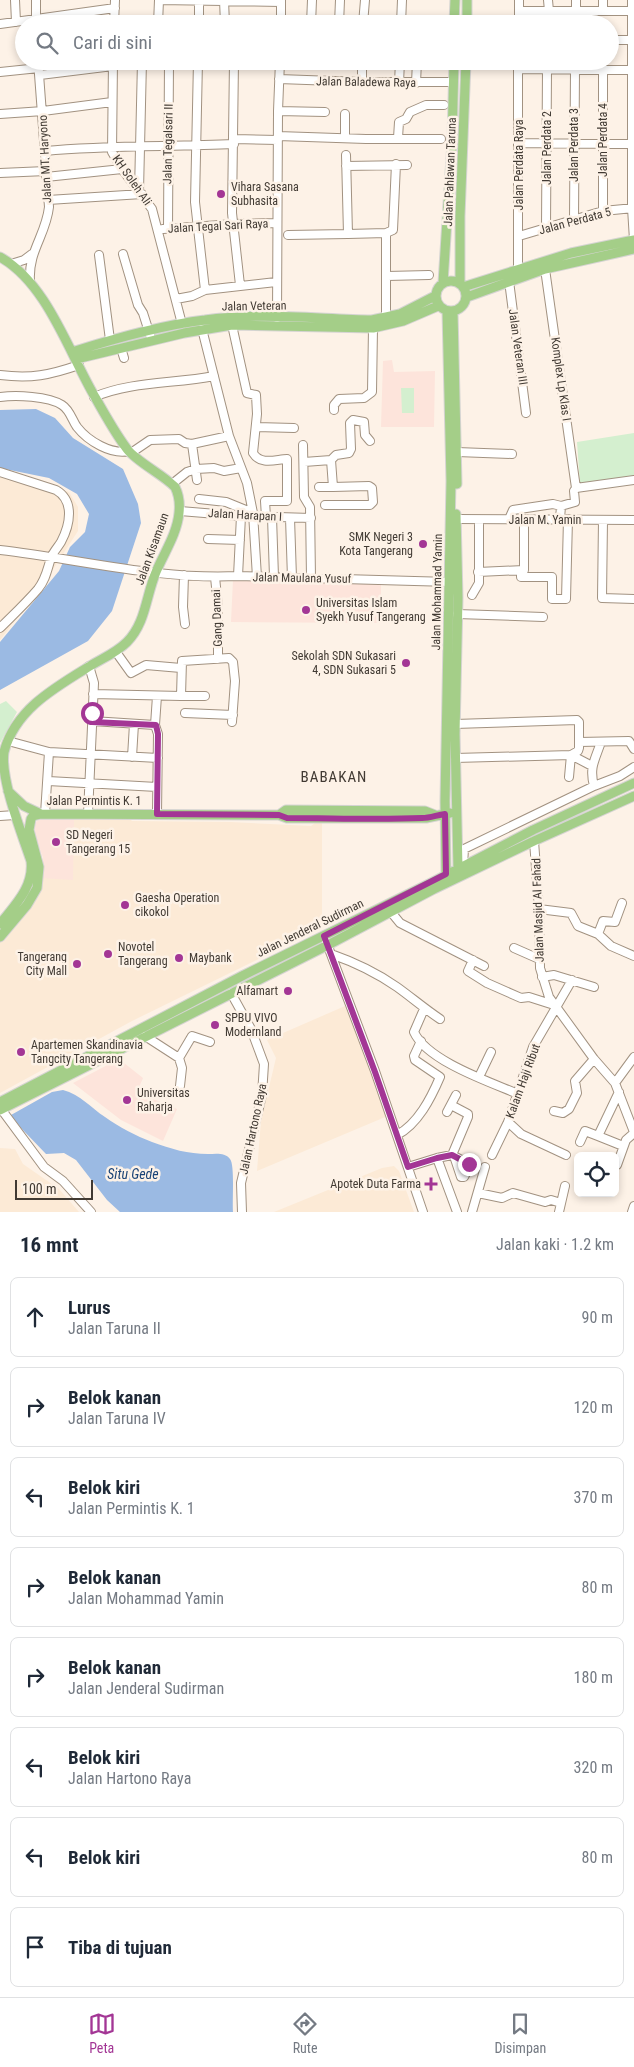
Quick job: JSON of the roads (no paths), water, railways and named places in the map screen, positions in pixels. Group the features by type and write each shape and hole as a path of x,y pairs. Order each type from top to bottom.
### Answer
{"main road":[{"path":"454,15 455,0"},
{"path":"467,0 467,15"},
{"name":"Jalan Pahlawan Taruna","path":"443,283 447,239 454,70"},
{"name":"Jalan Pahlawan Taruna","path":"462,285 460,216 466,70"},
{"path":"462,285 598,246 634,240"},
{"path":"466,297 545,269 634,249"},
{"path":"0,257 11,264 36,289 76,359 94,397 130,452 172,484"},
{"path":"455,281 462,285 466,297 465,304 460,309 450,311 438,306 437,289 443,283 455,281"},
{"name":"Jalan Veteran","path":"76,359 110,340 232,325 331,323 386,318 400,314 436,296"},
{"name":"Jalan Veteran","path":"76,359 121,348 182,324 204,320 241,317 277,318 373,328 403,320 438,306"},
{"name":"Jalan Mohammad Yamin","path":"450,311 457,452 455,758 457,850 460,866"},
{"name":"Jalan Mohammad Yamin","path":"446,874 445,814 450,582 450,311"},
{"name":"Jalan Kisamaun","path":"0,924 21,897 32,872 31,861 3,777 2,760 8,741 18,720 31,706 89,666 116,652 129,640 140,623 155,573 174,533 180,511 178,492 172,484"},
{"name":"Jalan Jenderal Sudirman","path":"0,1107 187,1004 460,866 634,782"},
{"name":"Jalan Permintis K. 1","path":"7,790 24,806 43,814 426,818 445,814 457,808"},
{"name":"Jalan Jenderal Sudirman","path":"0,1107 231,993 330,950 391,912 534,841 634,796"},
{"path":"0,938 27,905 37,888 39,867 29,825 33,816 43,814"},
{"path":"445,854 457,850"}],"street":[{"path":"15,0 16,15"},
{"path":"35,15 36,0"},
{"path":"158,15 158,0 281,1 281,15"},
{"path":"311,15 312,0"},
{"path":"339,15 340,0"},
{"path":"364,15 365,0"},
{"path":"401,15 402,0"},
{"path":"519,0 519,15"},
{"path":"548,0 549,10"},
{"path":"576,0 576,10"},
{"path":"603,0 603,11"},
{"path":"632,0 634,240"},
{"path":"199,1 199,15"},
{"path":"224,1 225,15"},
{"path":"63,15 115,4"},
{"path":"519,11 633,11"},
{"path":"0,24 15,22"},
{"path":"619,40 633,40"},
{"path":"0,72 20,70"},
{"name":"Jalan MT. Haryono","path":"30,281 29,266 32,254 48,214 39,70"},
{"name":"KH Soleh Ali","path":"113,70 111,146 113,156 152,209 182,324"},
{"path":"48,200 140,192 142,70"},
{"name":"Jalan Tegalsari II","path":"168,228 169,70"},
{"path":"198,70 196,226 205,290"},
{"path":"234,70 232,180 240,285"},
{"path":"277,318 280,70"},
{"path":"362,70 362,82"},
{"path":"399,83 400,70"},
{"path":"416,83 417,70"},
{"name":"Jalan Perdata Raya","path":"518,70 518,269"},
{"name":"Jalan Perdata 2","path":"546,228 547,70"},
{"name":"Jalan Perdata 3","path":"574,220 575,70"},
{"name":"Jalan Perdata 4","path":"603,70 603,212"},
{"path":"619,70 633,70"},
{"name":"Jalan Baladewa Raya","path":"279,80 399,83 454,82"},
{"path":"0,114 43,111 112,102"},
{"path":"398,138 399,122 406,119 410,112 429,104 444,104"},
{"path":"278,111 325,112"},
{"path":"345,114 345,138"},
{"path":"45,151 111,146 196,146 278,138 441,138"},
{"path":"519,143 632,144"},
{"path":"346,155 348,234"},
{"path":"288,235 391,232 394,227 396,164"},
{"path":"346,166 407,165"},
{"path":"0,173 46,174 122,169"},
{"name":"Jalan Perdata 5","path":"519,236 603,212 633,208"},
{"name":"Jalan Tegal Sari Raya","path":"158,229 277,223"},
{"path":"386,233 386,318"},
{"path":"11,264 24,260 32,254"},
{"path":"123,254 138,305 143,313 150,336"},
{"path":"99,255 110,340"},
{"name":"Komplex Lp Klas I","path":"545,269 575,490"},
{"path":"386,276 429,276"},
{"name":"Jalan Veteran III","path":"509,281 526,413"},
{"path":"176,299 192,296 205,290 276,282"},
{"path":"232,325 247,393 256,395 256,427 253,452 255,456 264,460 287,459 287,501 265,501 269,517 274,577"},
{"path":"334,410 334,405 339,399 364,398 372,392 373,328"},
{"path":"202,329 253,515 257,576"},
{"path":"121,348 124,358"},
{"path":"0,375 19,378 38,377 76,359"},
{"path":"94,397 108,391 127,387 214,376"},
{"path":"0,396 29,397 56,402 65,407 77,427 89,438 112,451 130,452 150,440 179,439 192,444 230,436"},
{"path":"304,462 332,460 336,456 351,451 351,421 360,420 364,422 365,434 370,441"},
{"path":"256,427 270,430 294,428"},
{"path":"192,444 197,480"},
{"path":"303,445 304,497 310,504 311,518 311,578"},
{"path":"457,452 512,454"},
{"path":"332,460 333,487"},
{"path":"172,484 186,472 196,469 214,468 224,472 241,468"},
{"path":"0,472 43,484 56,490 64,497 70,508 68,525 62,540 51,556 45,579 31,597 0,628"},
{"path":"509,519 513,510 553,504 561,506 575,502 575,490 634,480"},
{"path":"319,487 369,486 372,488 372,504 325,505"},
{"path":"198,499 230,503 253,515"},
{"path":"521,572 521,577 552,577 552,599 566,599 564,519 561,506"},
{"name":"Jalan Harapan I","path":"180,511 241,516 311,518"},
{"path":"238,576 241,516"},
{"path":"290,518 292,578"},
{"name":"Jalan M. Yamin","path":"456,519 634,520"},
{"path":"478,572 521,572 525,569 524,519"},
{"path":"472,595 478,585 479,520"},
{"path":"603,520 602,598 634,599"},
{"path":"208,539 240,540"},
{"name":"Jalan Maulana Yusuf","path":"0,550 51,556 155,573 215,577 257,576 450,582"},
{"path":"184,575 182,607 185,624"},
{"name":"Gang Damai","path":"215,577 218,608 218,659"},
{"path":"457,614 543,617"},
{"path":"116,652 131,673 146,665 181,668"},
{"path":"181,696 181,662 184,660 229,658 233,662 235,681 233,719 185,714"},
{"path":"88,814 94,684 89,666"},
{"path":"93,694 205,696"},
{"path":"157,696 157,814"},
{"path":"455,724 577,720 579,722 578,751 571,754 455,758"},
{"path":"92,722 156,725"},
{"path":"132,757 134,724"},
{"path":"8,741 49,752 158,758"},
{"path":"579,742 629,741 634,749"},
{"path":"594,786 591,774 592,766 601,742"},
{"path":"43,814 48,781 49,752"},
{"path":"571,754 592,766"},
{"path":"569,777 571,754"},
{"path":"460,866 464,849 594,786 620,776 634,767"},
{"path":"48,781 157,787"},
{"path":"553,807 559,818"},
{"path":"0,816 16,815"},
{"path":"519,824 524,835"},
{"name":"Jalan Masjid Al Fahad","path":"534,841 539,909 539,959 542,977 549,997 555,1006 594,1059 615,1083 634,1133"},
{"path":"598,934 603,921 615,922 622,903"},
{"path":"539,909 570,913 578,926 598,934 608,944 634,956"},
{"path":"391,912 400,923 484,966"},
{"path":"324,936 398,1135 423,1212"},
{"path":"514,948 539,959"},
{"path":"330,950 396,986 440,1020"},
{"path":"473,960 468,971 487,983 521,998 529,997 555,1006"},
{"path":"542,977 554,975 594,987"},
{"name":"Kalam Haji Ribut","path":"492,1155 508,1122 533,1047 555,1006 572,980"},
{"name":"Jalan Hartono Raya","path":"231,993 251,1029 264,1064 262,1095 242,1180 242,1212"},
{"path":"424,1009 414,1032 421,1041 441,1058 518,1094"},
{"path":"146,1036 179,1058 182,1063 180,1086"},
{"path":"179,1058 192,1036 210,1042"},
{"path":"398,1135 411,1125 426,1104 440,1077 414,1058 421,1041"},
{"path":"479,1077 491,1052"},
{"path":"615,1083 634,1057"},
{"path":"434,1072 441,1058"},
{"path":"554,1111 563,1113 569,1110 578,1090 575,1081 594,1059"},
{"path":"598,1136 618,1092"},
{"path":"408,1167 453,1155 468,1117 468,1114 449,1108 456,1095"},
{"path":"0,1107 44,1167 63,1181 90,1212"},
{"path":"508,1122 521,1134 566,1155"},
{"path":"580,1142 585,1131 623,1146"},
{"path":"619,1159 626,1140 634,1133"},
{"path":"437,1158 457,1212"},
{"path":"472,1212 485,1167"},
{"path":"559,1212 565,1186"},
{"path":"478,1193 502,1198 513,1192 545,1202 551,1200 561,1202"},
{"path":"632,1212 634,1206"}],"water":[{"path":"36,409 55,418 73,438 123,469 138,504 141,523 112,611 88,641 0,690 0,642 59,571 70,547 85,532 89,514 77,494 49,478 0,468 0,410"},
{"name":"Situ Gede","path":"63,1090 80,1098 116,1124 146,1140 180,1151 220,1154 228,1157 232,1163 233,1212 120,1212 107,1200 76,1160 64,1153 46,1154 11,1115 52,1092"}],"place":[{"name":"Vihara Sasana Subhasita","path":"221,194"},
{"name":"SMK Negeri 3 Kota Tangerang","path":"423,544"},
{"name":"Universitas Islam Syekh Yusuf Tangerang","path":"306,610"},
{"name":"Sekolah SDN Sukasari 4, SDN Sukasari 5","path":"406,663"},
{"name":"SD Negeri Tangerang 15","path":"56,842"},
{"name":"Gaesha Operation cikokol","path":"125,905"},
{"name":"Novotel Tangerang","path":"108,954"},
{"name":"Maybank","path":"179,958"},
{"name":"Tangerang City Mall","path":"77,964"},
{"name":"Alfamart","path":"288,991"},
{"name":"SPBU VIVO Modernland","path":"215,1025"},
{"name":"Apartemen Skandinavia Tangcity Tangerang","path":"21,1052"},
{"name":"Universitas Raharja","path":"127,1100"},
{"name":"Apotek Duta Farma","path":"431,1184"}],"district":[{"name":"BABAKAN","path":"334,777"}]}
